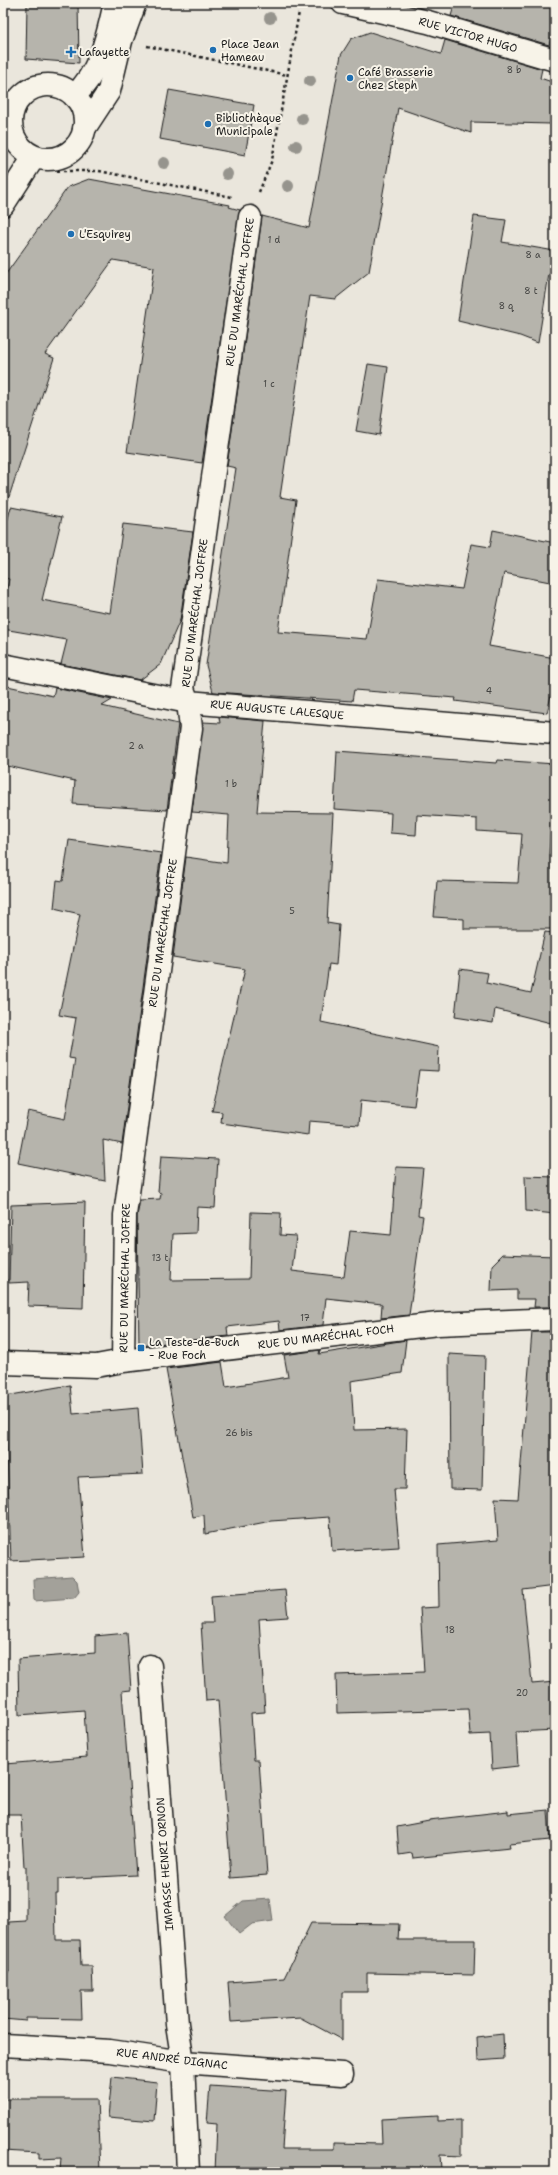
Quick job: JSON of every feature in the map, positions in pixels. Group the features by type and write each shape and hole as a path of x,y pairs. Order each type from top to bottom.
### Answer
{"street":[{"path":"74,96 87,84 93,74 107,36 116,3"},
{"path":"84,129 109,91 121,41 136,3"},
{"path":"343,3 381,7"},
{"name":"RUE VICTOR HUGO","path":"381,7 555,60"},
{"path":"42,85 64,89 74,96 81,106 85,117 81,139 66,155 44,160 23,151 15,141 10,130 9,103 31,89 42,85"},
{"path":"3,205 34,157"},
{"name":"RUE DU MARÉCHAL JOFFRE","path":"123,1361 125,1215 191,728 188,702 183,689 253,209"},
{"name":"RUE AUGUSTE LALESQUE","path":"3,665 188,702 555,732"},
{"name":"RUE DU MARÉCHAL FOCH","path":"3,1363 96,1366 123,1361 438,1324 555,1320"},
{"name":"IMPASSE HENRI ORNON","path":"150,1666 177,2024 183,2062 188,2172"},
{"name":"RUE ANDRÉ DIGNAC","path":"3,2045 110,2051 183,2062 342,2074"}],"path":[{"name":"RUE DU MARÉCHAL JOFFRE","path":"253,209 272,160 299,12"},
{"path":"145,46 288,75"},
{"path":"53,171 99,171 253,209"}],"shaded area":[{"path":"72,1576 77,1581 79,1592 74,1598 34,1601 33,1579"},
{"path":"270,1899 273,1921 252,1924 239,1934 225,1916 243,1901"}],"building":[{"path":"27,3 78,3 79,63 26,59"},
{"path":"455,3 555,3 555,25 549,45 451,16"},
{"path":"370,32 441,54 445,40 542,69 540,78 555,83 555,118 552,118 551,124 471,122 471,133 398,108 369,272 335,299 310,296 280,497 296,500 278,632 367,639 378,579 462,589 471,544 490,547 493,530 555,543 555,583 504,573 489,646 555,658 555,678 547,713 455,701 456,698 354,690 352,701 213,692 206,665 236,468 227,466 262,216 309,228 341,55 351,39"},
{"path":"169,90 254,105 245,155 160,139"},
{"path":"89,179 230,205 229,207 240,210 202,463 127,452 154,267 113,260 45,354 54,358 8,500 3,499 3,278 68,187"},
{"path":"474,216 506,220 502,242 555,251 555,275 549,274 538,343 520,336 458,321"},
{"path":"368,364 388,367 379,435 356,431"},
{"path":"11,507 62,517 42,600 110,613 123,524 193,532 180,620 161,664 140,680 61,664 67,640 3,629 3,606 9,579 3,578 3,537"},
{"path":"3,685 53,696 55,688 112,700 102,706 178,724 167,810 73,804 75,781 3,765"},
{"path":"219,717 265,721 257,812 333,813 327,923 339,925 336,965 329,964 321,1022 439,1047 438,1071 419,1070 414,1106 361,1100 359,1125 309,1121 308,1135 221,1123 222,1112 212,1111 245,969 173,957 186,857 227,863 229,815 192,812 203,722 220,723"},
{"path":"337,751 496,763 497,760 555,764 555,794 553,794 549,854 555,855 555,929 464,929 464,919 434,917 437,881 518,883 522,834 477,831 477,819 417,815 416,835 390,833 391,813 334,809"},
{"path":"69,840 161,853 122,1144 103,1140 105,1181 18,1163 28,1111 65,1119 75,1059 69,1058 76,1018 59,1015 80,914 54,908 57,880 63,881"},
{"path":"545,932 555,933 555,1024 495,1009 493,1023 455,1017 460,969 488,973 486,983 531,993"},
{"path":"161,1156 218,1159 215,1208 197,1207 196,1233 173,1234 171,1280 249,1279 251,1212 281,1213 280,1235 296,1236 292,1271 344,1277 350,1231 391,1235 396,1167 423,1168 418,1215 423,1216 409,1315 381,1318 382,1304 326,1298 323,1325 280,1330 279,1321 227,1327 228,1336 139,1346 137,1216 140,1200 160,1199 161,1193 158,1192"},
{"path":"525,1176 555,1177 555,1214 526,1211"},
{"path":"85,1202 83,1308 28,1306 29,1282 9,1283 11,1205"},
{"path":"503,1254 555,1256 555,1307 534,1307 535,1299 517,1299 517,1290 491,1291 492,1265"},
{"path":"532,1332 555,1332 555,1586 523,1590 532,1684 555,1682 555,1730 516,1732 518,1766 492,1769 490,1734 470,1735 468,1709 337,1713 336,1675 424,1672 420,1608 439,1607 438,1545 498,1540 495,1498 518,1499"},
{"path":"406,1340 402,1373 351,1381 354,1430 407,1429 405,1489 394,1489 399,1547 332,1551 330,1517 271,1521 205,1534 204,1515 193,1517 166,1369 222,1362 226,1387 288,1377 284,1355 320,1350 319,1354"},
{"path":"449,1354 485,1356 482,1490 450,1489"},
{"path":"70,1385 73,1414 138,1408 143,1474 78,1477 85,1557 11,1561 5,1396"},
{"path":"285,1590 288,1617 259,1619 265,1712 251,1713 254,1760 259,1760 267,1875 231,1878 218,1700 206,1701 201,1623 213,1623 211,1596"},
{"path":"127,1633 131,1690 122,1691 136,1875 58,1879 58,1893 55,1893 56,1940 80,1940 81,1966 92,1966 93,1991 81,1991 82,2019 26,2018 26,2021 3,2019 3,1971 9,1972 9,1922 26,1921 26,1867 24,1867 21,1815 4,1815 5,1764 87,1757 84,1710 19,1715 18,1659 95,1653 95,1636"},
{"path":"548,1810 550,1840 509,1844 510,1848 413,1858 412,1853 399,1855 397,1827 429,1820 508,1811 508,1814"},
{"path":"311,1923 399,1924 398,1940 475,1940 474,1975 367,1973 367,1992 342,1992 342,2040 301,2018 231,2022 228,1982 284,1978"},
{"path":"503,2034 504,2059 478,2061 477,2037"},
{"path":"112,2077 157,2082 154,2121 108,2117"},
{"path":"210,2086 286,2091 282,2149 334,2149 334,2143 382,2144 381,2119 438,2116 438,2121 461,2120 461,2156 440,2155 441,2169 397,2172 215,2172 217,2124 207,2123"},
{"path":"3,2099 97,2099 100,2172 60,2172 61,2158 39,2159 39,2153 3,2151"}],"place":[{"name":"Place Jean Hameau","path":"213,50"},
{"name":"Lafayette","path":"71,52"},
{"name":"Café Brasserie Chez Steph","path":"350,78"},
{"name":"Bibliothèque Municipale","path":"208,124"},
{"name":"L'Esquirey","path":"71,234"},
{"name":"La Teste-de-Buch - Rue Foch","path":"141,1348"}]}
